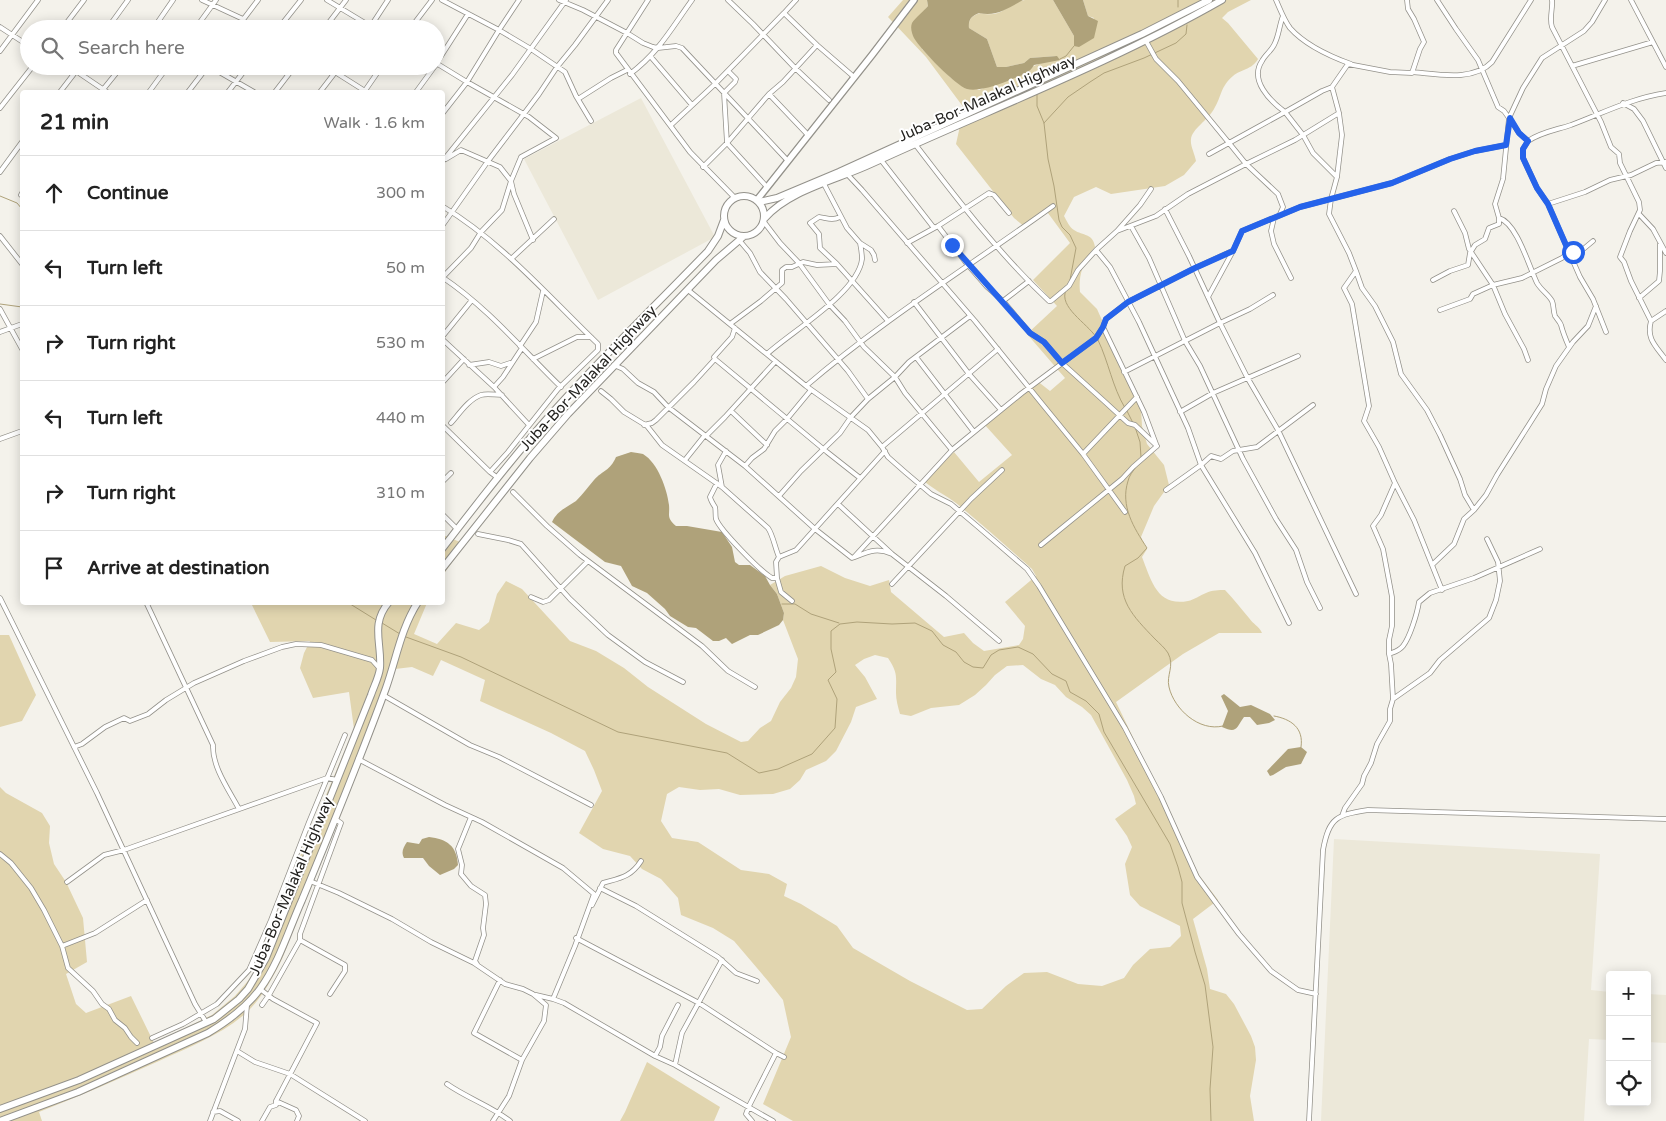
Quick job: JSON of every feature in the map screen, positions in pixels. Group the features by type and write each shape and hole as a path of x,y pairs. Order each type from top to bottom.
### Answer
{"highway":[{"name":"Juba-Bor-Malakal Highway","path":"445,545 544,422 708,250 718,236 724,220 725,209 735,198 748,196 758,201 776,198 839,172 1142,34 1209,0"},
{"name":"Juba-Bor-Malakal Highway","path":"445,566 530,458 568,414 716,260 741,238 756,232 764,220 779,205 789,198 848,175 1146,41 1222,0"},
{"path":"758,201 763,209 764,220"},
{"path":"724,220 731,232 741,238"},
{"name":"Juba-Bor-Malakal Highway","path":"1,1108 79,1080 214,1019 239,999 248,989 266,958 372,695 380,670 377,626 379,616 387,605"},
{"name":"Juba-Bor-Malakal Highway","path":"0,1120 78,1092 208,1033 226,1023 247,1005 260,989 276,961 310,881 383,695 399,644 416,605"}],"main road":[{"path":"758,201 914,0"}],"street":[{"path":"23,20 38,0"},
{"path":"69,20 84,0"},
{"path":"114,20 128,0"},
{"path":"159,20 173,0"},
{"path":"202,0 243,19 258,0"},
{"path":"201,20 216,0"},
{"path":"285,20 301,0"},
{"path":"327,0 358,20"},
{"path":"330,20 346,0"},
{"path":"376,20 388,0"},
{"path":"417,20 432,0"},
{"path":"442,0 531,48 565,72 591,121"},
{"path":"445,110 467,82 519,0"},
{"path":"559,0 583,10 642,43 658,48 676,46 682,48 788,161"},
{"path":"445,222 488,161 525,114 557,66 608,0"},
{"path":"648,0 616,50 616,54 690,152 735,198"},
{"path":"578,99 611,78 628,72 651,57 672,31 692,0"},
{"path":"728,0 829,100"},
{"path":"671,125 728,71 796,0"},
{"path":"1276,0 1289,26 1298,36 1336,59 1357,67 1456,74 1469,74 1483,70 1492,62 1531,0"},
{"path":"1407,0 1408,9 1424,42 1412,72"},
{"path":"1437,0 1478,60 1498,107 1504,111 1519,133 1528,141"},
{"path":"1552,0 1553,8 1550,21 1611,147 1619,154 1620,163 1639,202 1640,210 1620,257 1651,321"},
{"path":"1433,280 1450,271 1468,265 1469,256 1475,245 1485,239 1489,228 1499,224 1495,204 1503,179 1510,118 1523,88 1542,58 1588,26 1605,0"},
{"path":"1631,0 1666,67"},
{"path":"445,159 495,96 565,1"},
{"path":"784,13 854,77"},
{"path":"445,50 468,14"},
{"path":"1283,16 1280,32 1274,45 1261,61 1257,76 1272,102 1285,112 1303,135 1313,153 1337,177"},
{"path":"0,51 20,24"},
{"path":"0,27 20,40"},
{"path":"1146,41 1156,59 1178,81 1246,164 1278,194 1283,207 1281,213 1274,218 1271,231 1274,244 1291,278"},
{"path":"1572,66 1653,42"},
{"path":"703,167 727,143 769,94 817,45"},
{"path":"651,57 692,106"},
{"path":"1209,154 1332,87 1348,64 1390,72 1412,72"},
{"path":"445,69 525,114 556,138 521,157 502,210 481,232 472,248 445,276"},
{"path":"728,71 736,79 724,93 727,143 767,187"},
{"path":"0,108 26,75"},
{"path":"62,90 73,75"},
{"path":"82,75 103,90"},
{"path":"105,90 116,75"},
{"path":"150,90 161,75"},
{"path":"191,90 202,75"},
{"path":"224,75 250,90"},
{"path":"230,90 241,75"},
{"path":"276,90 288,75"},
{"path":"322,90 333,75"},
{"path":"340,75 362,90"},
{"path":"366,90 376,75"},
{"path":"417,90 428,75"},
{"path":"1332,87 1339,113 1342,135 1337,177 1329,214 1349,253 1362,288 1375,306 1393,342 1401,374 1436,427 1460,479 1465,495 1474,510"},
{"path":"1606,332 1596,306 1580,277 1548,204 1537,188 1523,158 1523,149 1528,141 1538,135 1571,125 1623,103 1666,93"},
{"path":"769,94 808,135"},
{"path":"1623,103 1634,109 1643,121 1665,162 1666,168"},
{"path":"1116,231 1156,216 1188,194 1257,157 1282,147 1339,113"},
{"path":"915,144 995,246 1049,301 1069,286 1078,270 1140,205 1151,189"},
{"path":"0,172 20,145"},
{"path":"1208,298 1242,231 1300,207 1392,183 1450,159 1475,151 1506,145"},
{"path":"445,161 461,150 500,167 511,181 514,194 533,240"},
{"path":"880,160 987,287 1030,333 1044,342 1062,363 1119,415 1134,425 1157,446"},
{"path":"1548,204 1584,192 1610,180 1626,177 1656,163 1665,162"},
{"path":"848,175 998,349 1083,454 1125,512"},
{"path":"824,184 847,228 860,243 871,250 875,260"},
{"path":"907,243 991,192 1008,213"},
{"path":"806,386 838,359 914,302 1053,206"},
{"path":"445,208 481,232 598,344 598,350 561,386 490,472"},
{"path":"1165,209 1247,377 1278,430 1356,594"},
{"path":"1454,211 1465,233 1469,249 1493,285 1528,360"},
{"path":"1638,214 1653,229 1666,253"},
{"path":"840,217 836,219 819,217 810,223 819,234 820,248 871,300 888,321"},
{"path":"1499,218 1503,219 1511,228 1523,247 1539,286 1552,299 1555,317 1561,323 1569,347"},
{"path":"511,259 554,219"},
{"path":"764,220 780,243 799,263 860,342 895,377 905,393 952,450"},
{"path":"1131,226 1149,258 1185,341 1213,393 1243,460 1276,519 1296,550 1307,582 1320,608"},
{"path":"0,236 20,261"},
{"path":"741,238 760,272 838,359 868,399"},
{"path":"1440,310 1470,299 1473,294 1493,285 1522,278 1562,258 1569,252 1582,251 1593,241"},
{"path":"768,354 842,292 856,274 862,257 860,243"},
{"path":"0,247 7,244"},
{"path":"1639,298 1659,280 1660,244"},
{"path":"1096,250 1110,267 1128,302 1180,412 1202,465 1255,553 1289,623"},
{"path":"852,558 952,450 1029,388 1096,338 1106,319 1128,302 1233,251"},
{"path":"730,324 782,283 782,270 786,267 803,262 831,266 837,264"},
{"path":"1356,271 1344,288 1352,304 1369,406 1364,420 1414,520 1442,590"},
{"path":"445,279 486,312 561,386"},
{"path":"1002,301 1029,281"},
{"path":"688,290 768,354 775,362 868,430 894,462 920,485 931,494 951,504 1027,569 1125,728 1161,798 1198,877 1239,934 1271,971 1298,990 1316,994"},
{"path":"494,387 503,377 536,322 543,291"},
{"path":"1124,372 1250,309 1273,295"},
{"path":"445,334 472,300"},
{"path":"914,302 969,374 1001,410"},
{"path":"1432,565 1454,544 1464,519 1486,495 1542,404 1556,366 1569,347 1588,326 1596,306"},
{"path":"0,309 20,345"},
{"path":"1666,311 1651,321 1649,326 1650,338 1666,360"},
{"path":"779,496 840,433 851,417 868,399 941,336 970,316"},
{"path":"0,332 20,325"},
{"path":"1103,327 1137,398 1157,446"},
{"path":"644,425 652,424 694,382 732,337 735,328"},
{"path":"533,359 577,337 591,338"},
{"path":"445,341 502,395 529,425"},
{"path":"882,447 998,349"},
{"path":"1180,412 1213,393 1298,356"},
{"path":"916,357 974,432"},
{"path":"445,380 464,359"},
{"path":"715,359 860,478"},
{"path":"469,365 489,362 501,366 512,362"},
{"path":"684,460 775,362"},
{"path":"614,365 623,369 638,383 654,392 668,407 745,466 815,529 852,558"},
{"path":"745,466 767,445 775,431 787,420 811,390"},
{"path":"601,391 624,412 648,428 662,445 717,483 770,530 774,547 779,557"},
{"path":"451,423 465,407 481,395 502,395"},
{"path":"1083,454 1137,398"},
{"path":"1166,490 1202,465 1211,456 1221,459 1239,449 1257,447 1313,405"},
{"path":"731,411 767,445"},
{"path":"445,428 498,478"},
{"path":"0,439 20,432"},
{"path":"1042,545 1122,479 1148,452 1157,446"},
{"path":"792,600 781,592 775,564 779,557 796,550 886,451"},
{"path":"722,487 718,465 726,452"},
{"path":"892,584 907,566 1002,470"},
{"path":"445,479 452,473"},
{"path":"717,483 710,497 715,507 718,521 731,540 763,571 772,578 777,578"},
{"path":"1342,816 1345,808 1362,784 1377,744 1390,721 1390,709 1393,699 1392,664 1389,654 1392,626 1392,597 1383,549 1373,526 1381,515 1396,483"},
{"path":"513,492 547,526 588,561 702,646 728,671 755,687"},
{"path":"838,504 892,554 999,641"},
{"path":"445,517 457,529"},
{"path":"478,534 521,544 579,608 608,636 645,662 683,682"},
{"path":"1393,699 1430,673 1440,660 1489,618 1496,600 1500,581 1498,562 1487,539"},
{"path":"1389,654 1403,646 1417,612 1419,602 1430,593 1442,590 1540,549"},
{"path":"852,558 866,552 881,550 892,554"},
{"path":"531,597 547,601 588,561"},
{"path":"0,598 206,1022"},
{"path":"147,605 213,745 214,758 239,809"},
{"path":"74,747 82,744 94,734 120,719 124,718 130,721 148,714 186,688 244,660 282,647 296,644 321,645 372,660 380,670"},
{"path":"383,695 470,745 499,757 590,805"},
{"path":"152,1038 183,1024 217,1004 249,970 345,735"},
{"path":"358,759 471,817 563,868 594,894 575,946"},
{"path":"67,882 104,855 124,850 326,778 337,780"},
{"path":"1309,1121 1323,850 1326,834 1335,820 1342,816 1368,810 1666,820"},
{"path":"471,817 458,849 462,865 460,874 485,895 484,934 475,960 477,964"},
{"path":"262,1005 270,995 300,940 300,934 341,823 335,819"},
{"path":"0,854 11,863 31,888 62,946 68,968 93,991 102,1004 109,1009 115,1020 125,1028 137,1043"},
{"path":"553,999 573,951 576,938 603,883 625,877 635,871 641,861"},
{"path":"310,881 386,916 431,942 453,952 505,984 564,1003 773,1121"},
{"path":"600,888 636,906 722,960 736,973 756,982"},
{"path":"62,946 95,933 147,900"},
{"path":"576,938 698,1003 784,1057"},
{"path":"300,940 345,965 345,971 330,994"},
{"path":"675,1064 682,1032 722,960"},
{"path":"500,980 474,1033 522,1060"},
{"path":"260,989 273,999 316,1023 276,1101 276,1105 270,1107 262,1121"},
{"path":"493,1121 509,1096 522,1060 544,1021 546,1005 533,994"},
{"path":"210,1121 246,1029 247,1005"},
{"path":"655,1056 660,1047 662,1036 678,1005"},
{"path":"237,1051 255,1062 290,1074 365,1121"},
{"path":"752,1121 746,1114 776,1053"},
{"path":"447,1084 498,1112 510,1121"},
{"path":"276,1101 296,1110 299,1116 297,1121"},
{"path":"214,1112 220,1111 238,1121"}],"shaded area":[{"path":"903,0 927,0 928,6 922,14 922,49 951,78 979,90 1057,56 1030,58 1024,63 997,67 987,39 969,28 971,18 980,13 995,14 1019,1 1053,0 1074,36 1074,46 1094,18 1088,16 1083,0 1251,0 1228,12 1222,18 1258,59 1256,63 1229,80 1211,113 1192,135 1191,142 1196,161 1184,175 1165,186 1111,194 1096,187 1074,197 1064,216 1072,229 1090,237 1094,242 1095,247 1085,262 1081,273 1080,292 1097,309 1141,408 1142,426 1147,444 1164,465 1169,485 1154,506 1141,537 1147,549 1142,557 1152,583 1162,596 1177,602 1190,600 1211,591 1225,590 1262,633 1219,633 1183,654 1116,702 1199,875 1218,900 1193,919 1207,969 1210,989 1226,994 1234,1004 1255,1047 1256,1060 1250,1096 1254,1121 793,1121 763,1104 791,1037 783,1000 734,941 713,928 681,915 678,898 661,879 642,869 630,856 603,849 579,833 602,791 585,751 551,733 480,701 485,680 441,660 433,676 412,667 395,669 282,959 266,988 252,1007 226,1028 204,1040 114,1081 39,1112 42,1121 0,1121 0,787 6,793 42,813 50,826 49,843 54,864 66,882 83,918 87,962 66,974 76,1004 86,1013 131,996 154,1043 212,1015 235,996 253,975 261,959 293,873 354,729 349,692 313,698 300,668 310,641 270,642 252,605 426,605 414,634 437,644 456,623 479,630 489,622 497,594 506,581 522,589 570,641 596,651 706,724 741,742 748,741 760,728 771,721 780,702 791,688 796,677 798,659 783,620 784,613 777,594 770,585 785,576 821,566 845,578 870,586 889,580 891,592 944,637 964,633 984,651 1019,645 1023,639 1025,626 1005,602 1036,576 1032,569 956,503 924,481 954,452 979,482 1012,455 984,424 1023,389 1036,380 1050,391 1065,378 1027,334 1057,306 1033,280 1070,243 1045,209 1025,227 1014,218 956,144 964,108 926,57 888,17","holes":["875,655 888,658 896,675 896,698 900,714 911,716 931,708 959,705 975,695 1007,666 1023,665 1041,679 1055,685 1066,697 1091,715 1127,780 1136,804 1115,819 1132,847 1125,864 1130,895 1140,906 1180,926 1181,936 1170,947 1150,949 1133,965 1124,978 1102,986 1078,984 1047,972 1024,973 1006,986 982,1009 967,1010 910,981 853,948 837,926 784,896 787,884 769,874 741,870 698,842 672,838 661,821 667,794 679,787 700,790 719,789 740,795 773,794 790,789 800,780 806,770 826,761 836,751 851,722 856,707 877,699 865,677 855,665"]},
{"path":"927,0 1023,0 997,13 977,14 970,20 969,28 987,39 997,67 1024,63 1030,58 1057,56 1060,60 1034,65 1024,74 996,85 972,90 967,89 939,66 913,36 912,23 928,6"},
{"path":"1053,0 1083,0 1088,16 1098,21 1094,38 1079,47 1074,46 1074,36"},
{"path":"641,98 715,237 598,300 524,159"},
{"path":"631,452 643,454 657,470 666,492 670,518 676,526 722,532 732,547 735,562 739,565 750,565 765,576 777,594 784,613 783,620 779,625 758,635 750,635 732,644 726,638 713,641 696,628 688,627 670,616 647,593 632,586 621,566 605,562 552,522 559,512 576,501 597,477 609,468 616,457"},
{"path":"445,536 465,544 445,572"},
{"path":"0,635 9,635 36,695 22,721 0,727"},
{"path":"1224,694 1240,707 1251,705 1270,714 1275,720 1257,725 1250,717 1244,717 1236,729 1231,730 1222,727 1228,711 1221,696"},
{"path":"1301,747 1307,752 1301,764 1286,767 1270,776 1267,771 1288,749"},
{"path":"429,837 446,842 453,848 458,865 454,869 440,875 423,858 404,858 403,850 407,842 419,844 422,839"},
{"path":"1334,839 1600,854 1591,990 1606,992 1606,1040 1589,1039 1584,1121 1321,1121"},
{"path":"1651,994 1666,995 1666,1043 1651,1042"},
{"path":"647,1062 720,1107 714,1121 620,1121"}],"waterway":[{"path":"1178,0 1178,7"},
{"path":"1044,123 1068,97 1104,73 1144,58 1176,43 1186,34 1187,25"},
{"path":"1060,59 1066,56 1074,46"},
{"path":"1029,72 1029,77"},
{"path":"1037,95 1037,106 1044,123 1048,159 1059,220 1062,227 1070,235 1076,248 1070,280"},
{"path":"0,196 17,203 20,207"},
{"path":"1066,290 1066,303 1096,337"},
{"path":"0,304 20,307"},
{"path":"1098,340 1125,408"},
{"path":"1127,411 1133,423"},
{"path":"1135,427 1140,442 1141,457"},
{"path":"1136,467 1131,474 1126,490 1127,508 1133,525 1147,548 1138,558 1125,566 1122,588 1124,598 1140,623 1168,653 1171,662 1168,683 1172,695 1182,711 1205,726 1223,726"},
{"path":"782,604 795,604 811,614 839,623"},
{"path":"352,605 376,620"},
{"path":"406,637 461,657 618,732 727,753 759,773 778,769 812,754 835,728 837,699 828,680 836,672 831,649 831,631 840,624 857,622 915,623 932,631 943,645 956,652 964,662 973,667 983,668 991,655 999,650 1018,647 1033,654 1052,674 1066,681 1070,692 1086,701 1099,714 1104,732 1170,844 1182,882 1182,903 1205,985 1213,1047 1210,1089 1211,1121"},
{"path":"382,623 400,634"},
{"path":"1274,716 1286,719 1295,726 1300,735 1301,747"}],"route":[{"path":"952,245 987,287 1030,333 1044,342 1055,353 1062,363 1096,338 1106,319 1128,302 1233,251 1242,231 1300,207 1392,183 1450,159 1475,151 1506,145 1510,118 1519,133 1528,141 1523,149 1523,158 1537,188 1548,204 1569,252 1573,252"}]}
